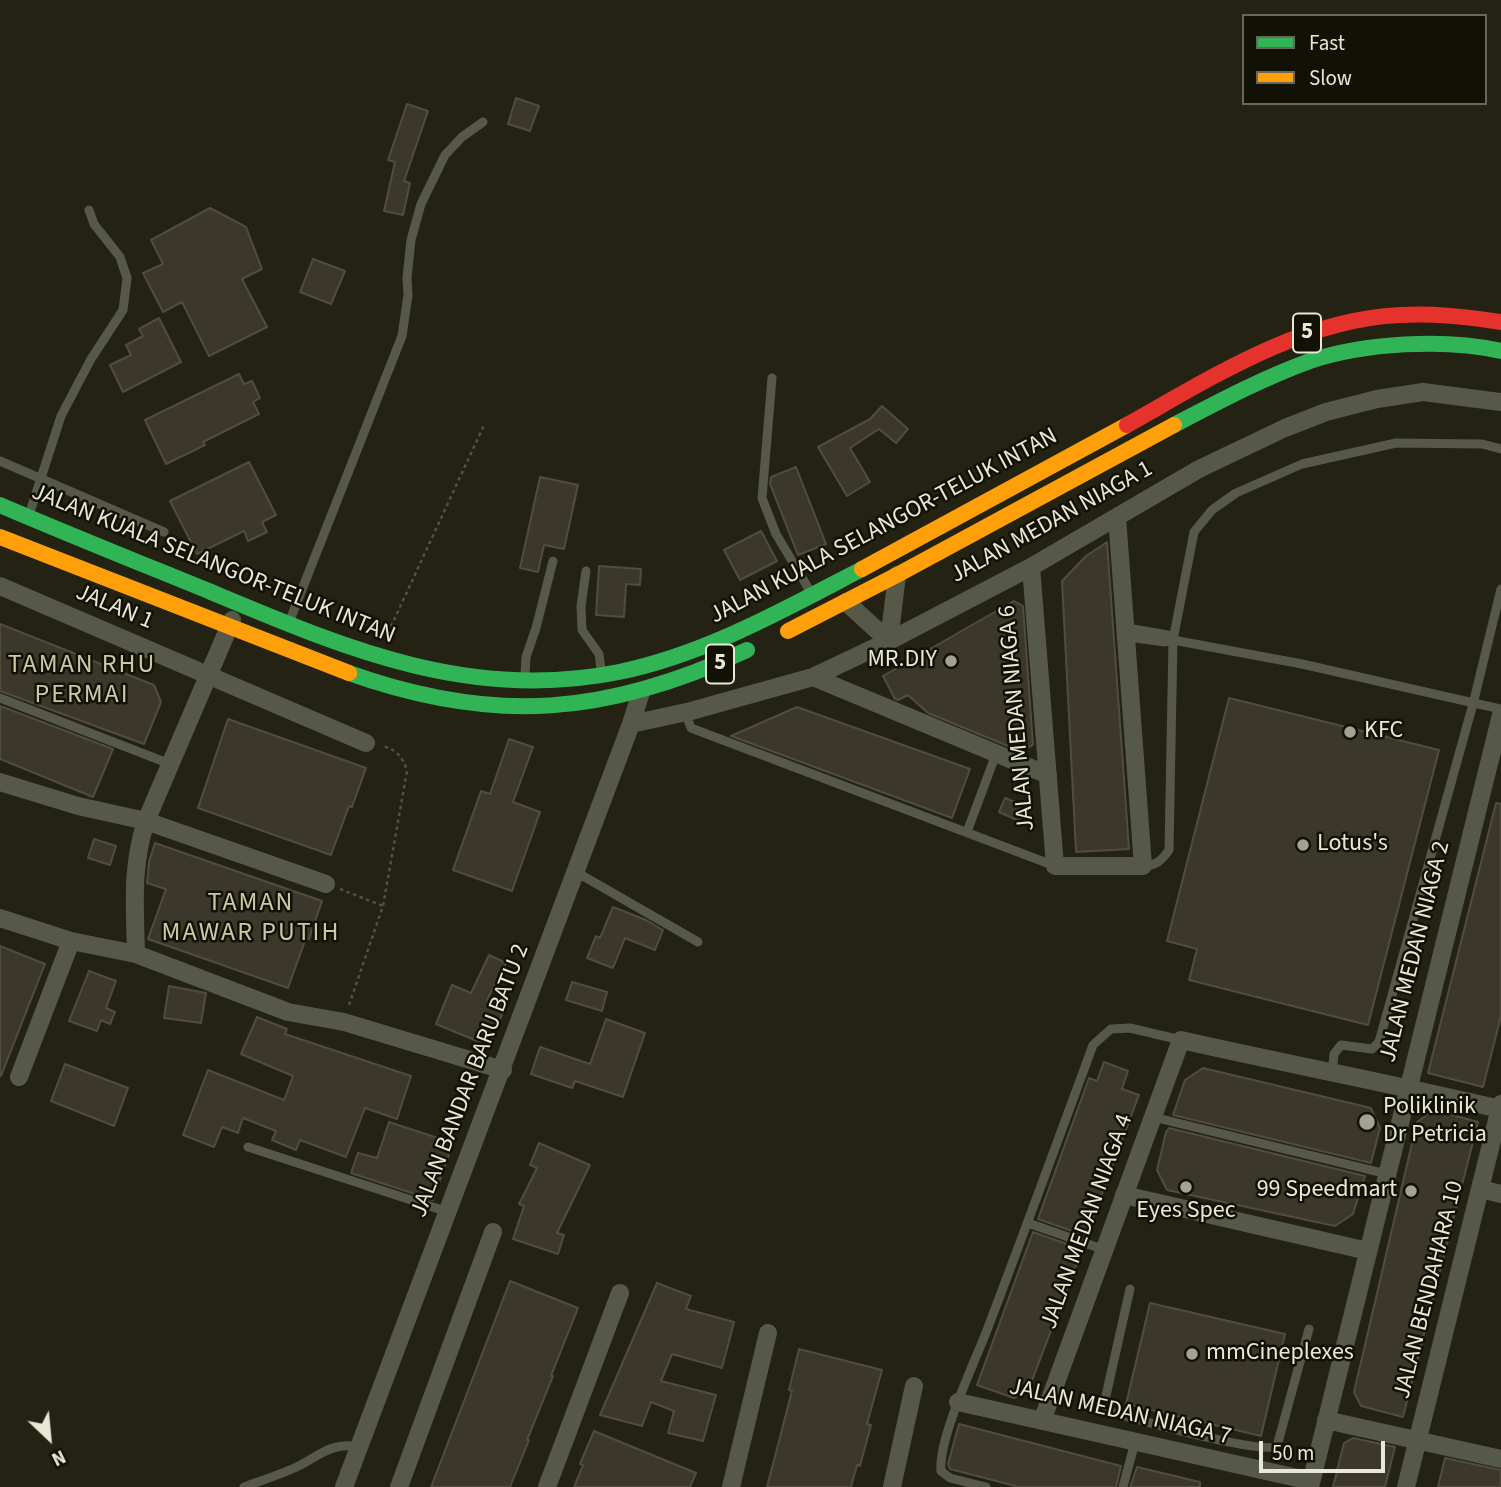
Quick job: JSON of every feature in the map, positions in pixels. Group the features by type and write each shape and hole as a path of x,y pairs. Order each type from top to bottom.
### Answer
{"highway":[{"name":"JALAN KUALA SELANGOR-TELUK INTAN","path":"0,505 337,644 422,670 500,681 568,679 632,669 706,646 903,547 1229,368 1303,334 1345,321 1390,314 1474,316 1501,322"},
{"name":"JALAN KUALA SELANGOR-TELUK INTAN","path":"0,537 228,627 415,695 500,707 571,705 641,692 715,666 846,603 1225,398 1311,361 1400,345 1476,345 1501,351"}],"street":[{"name":"JALAN MEDAN NIAGA 1","path":"631,724 691,711 813,677 1031,567 1199,469 1285,428 1326,412 1377,399 1423,392 1501,402"},
{"path":"1055,866 1143,866 1117,517"},
{"name":"JALAN MEDAN NIAGA 6","path":"1031,567 1055,866"},
{"path":"888,641 897,575"},
{"name":"JALAN 1","path":"0,586 366,743"},
{"path":"846,603 888,641"},
{"path":"136,954 134,870 138,845 170,764 240,604"},
{"path":"813,677 1048,775"},
{"name":"JALAN BANDAR BARU BATU 2","path":"344,1487 503,1070 641,692"},
{"name":"JALAN MEDAN NIAGA 2","path":"1311,1484 1408,1087 1496,758 1501,715"},
{"path":"0,782 78,806 146,821 326,884"},
{"path":"0,918 71,941 136,954 288,1012 344,1022 503,1070"},
{"path":"19,1077 71,941"},
{"path":"1181,1040 1332,1074 1500,1107"},
{"name":"JALAN MEDAN NIAGA 4","path":"1042,1421 1181,1040"},
{"name":"JALAN BENDAHARA 10","path":"1406,1487 1480,1189 1496,1146 1500,1107"},
{"path":"1480,1189 1501,1194"},
{"path":"1124,1195 1368,1251"},
{"path":"398,1487 494,1232"},
{"path":"547,1487 620,1293"},
{"path":"731,1487 768,1334"},
{"path":"892,1487 915,1386"},
{"name":"JALAN MEDAN NIAGA 7","path":"958,1402 1311,1484"},
{"path":"1326,1420 1501,1459"}],"lane":[{"path":"288,624 402,336 408,295 411,240 421,204 445,155 462,137 482,122"},
{"path":"28,517 61,416 91,359 123,310 127,278 120,257 94,224 89,210"},
{"path":"772,378 762,498 776,534 812,595"},
{"path":"1143,866 1152,866 1162,860 1169,850 1173,640 1194,532 1212,510 1236,493 1301,464 1396,443 1482,444 1501,449"},
{"path":"0,461 164,532"},
{"path":"525,680 526,657 553,561"},
{"path":"586,571 581,606 582,630 599,654 601,674"},
{"path":"1332,1074 1336,1048 1347,1045 1372,1049 1379,1042 1473,704 1501,589"},
{"path":"1127,632 1165,642 1173,640 1302,664 1501,709"},
{"path":"0,698 170,764"},
{"path":"691,711 688,720 691,728 1055,866"},
{"path":"967,832 996,754"},
{"path":"576,872 698,942"},
{"path":"986,1487 950,1478 941,1471 940,1459 958,1402 1028,1223 1093,1045 1111,1029 1130,1028 1181,1040"},
{"path":"1153,1117 1387,1174"},
{"path":"248,1147 448,1212"},
{"path":"1028,1223 1105,1250"},
{"path":"1130,1290 1105,1400 1107,1411 1238,1444 1271,1449 1277,1446 1309,1329"},
{"path":"1124,1487 1135,1442"},
{"path":"244,1487 292,1469 344,1444 360,1447"}],"path":[{"path":"378,656 485,424"},
{"path":"344,1022 383,906 407,771 400,755 394,750 366,743"},
{"path":"326,884 383,906"}],"building":[{"path":"516,98 539,106 530,131 508,124"},
{"path":"407,104 428,111 404,181 410,183 403,215 384,211 395,162 388,160"},
{"path":"210,208 246,227 262,269 242,279 267,327 209,356 182,302 163,312 143,273 163,264 151,240"},
{"path":"313,259 345,271 331,304 300,292"},
{"path":"159,318 181,362 123,392 110,365 131,355 126,345 143,336 139,329"},
{"path":"239,374 244,384 252,381 260,398 253,402 259,414 166,464 145,420"},
{"path":"882,406 908,429 896,443 879,429 850,448 870,482 847,496 818,447 870,419"},
{"path":"249,462 276,515 262,522 267,532 248,541 244,531 197,554 170,501"},
{"path":"796,467 826,544 798,555 770,484 771,477"},
{"path":"540,477 578,485 564,549 544,545 538,572 520,568"},
{"path":"761,531 777,561 740,580 724,550"},
{"path":"1107,542 1129,849 1076,852 1062,581 1086,556"},
{"path":"599,566 641,569 640,585 626,584 624,617 596,615"},
{"path":"1014,601 1023,606 1033,745 1020,751 928,713 908,695 895,699 883,676"},
{"path":"0,624 154,685 161,702 144,744 0,691"},
{"name":"Lotus's","path":"1229,698 1439,750 1368,1025 1189,980 1197,949 1167,941"},
{"path":"0,706 113,749 93,797 0,759"},
{"path":"797,707 970,769 952,818 731,736"},
{"path":"228,719 366,768 331,855 198,808"},
{"path":"509,739 533,747 513,802 540,812 512,891 453,870 481,791 490,794"},
{"path":"1005,798 1025,806 1019,821 999,812"},
{"path":"1496,803 1501,804 1501,1016 1483,1087 1428,1073"},
{"path":"94,839 116,846 110,865 88,858"},
{"path":"155,843 322,901 288,988 148,939 166,889 147,883 149,862"},
{"path":"613,907 663,930 655,950 625,938 613,968 587,958 596,936 600,938"},
{"path":"0,946 45,964 1,1076 0,1076"},
{"path":"489,955 506,963 487,1000 505,1007 489,1046 436,1024 452,985 471,993"},
{"path":"89,971 116,981 106,1008 115,1012 110,1024 101,1020 97,1031 69,1021"},
{"path":"572,982 607,992 602,1011 566,1000"},
{"path":"169,986 206,993 201,1023 164,1018"},
{"path":"257,1017 287,1029 285,1034 411,1076 397,1119 365,1108 346,1157 300,1140 296,1150 272,1140 276,1131 243,1118 238,1133 222,1127 214,1147 183,1135 208,1070 284,1100 293,1076 241,1054"},
{"path":"606,1019 645,1033 623,1097 575,1081 572,1088 531,1074 540,1047 590,1064"},
{"path":"1104,1062 1128,1071 1122,1089 1139,1095 1086,1236 1038,1219 1089,1078 1097,1081"},
{"path":"65,1064 128,1088 114,1126 51,1101"},
{"path":"1203,1068 1371,1108 1380,1128 1371,1163 1173,1115 1185,1080"},
{"path":"1434,1110 1478,1122 1403,1417 1361,1406 1354,1392 1417,1122"},
{"path":"389,1122 453,1143 433,1200 351,1173 358,1153 377,1158"},
{"path":"1169,1128 1365,1176 1353,1214 1335,1226 1167,1190 1157,1170"},
{"path":"539,1143 590,1165 557,1233 564,1235 558,1254 513,1239 524,1206 519,1204 537,1168 530,1165"},
{"path":"1033,1232 1081,1249 1081,1252 1028,1391 1014,1398 977,1385"},
{"path":"510,1281 578,1308 529,1440 510,1487 431,1487"},
{"path":"657,1283 691,1296 686,1309 734,1322 722,1368 672,1354 661,1381 716,1395 703,1441 668,1433 674,1411 651,1402 642,1426 600,1415"},
{"path":"1150,1303 1285,1334 1261,1436 1126,1404"},
{"path":"799,1349 882,1370 867,1424 871,1425 860,1466 857,1465 851,1487 767,1487 792,1391 789,1390"},
{"path":"959,1424 1121,1466 1116,1487 1019,1487 950,1469 948,1464"},
{"path":"594,1431 696,1473 690,1487 574,1487"},
{"path":"1353,1438 1395,1447 1385,1487 1333,1487 1344,1443"},
{"path":"1445,1458 1501,1470 1501,1487 1438,1487"},
{"path":"1137,1467 1200,1482 1200,1487 1130,1487"}],"traffic: fast":[{"path":"1174,425 1275,375 1331,355 1405,344 1455,345 1501,351"},
{"path":"0,505 261,613 360,650 460,675 511,680 564,679 619,672 683,654 744,629 862,569"},
{"path":"349,673 402,690 453,700 502,706 551,705 598,700 647,688 696,672 747,650"}],"traffic: slow":[{"path":"862,569 1127,425"},
{"path":"788,631 1174,425"},
{"path":"0,537 349,673"}],"traffic: jam":[{"path":"1127,425 1257,354 1327,328 1362,319 1399,315 1450,316 1501,322"}],"place":[{"name":"MR.DIY","path":"951,661"},
{"name":"KFC","path":"1350,732"},
{"name":"Lotus's","path":"1303,845"},
{"name":"Poliklinik Dr Petricia","path":"1367,1122"},
{"name":"Eyes Spec","path":"1186,1187"},
{"name":"99 Speedmart","path":"1411,1191"},
{"name":"mmCineplexes","path":"1192,1354"}],"district":[{"name":"TAMAN RHU PERMAI","path":"82,681"},
{"name":"TAMAN MAWAR PUTIH","path":"251,919"}]}
